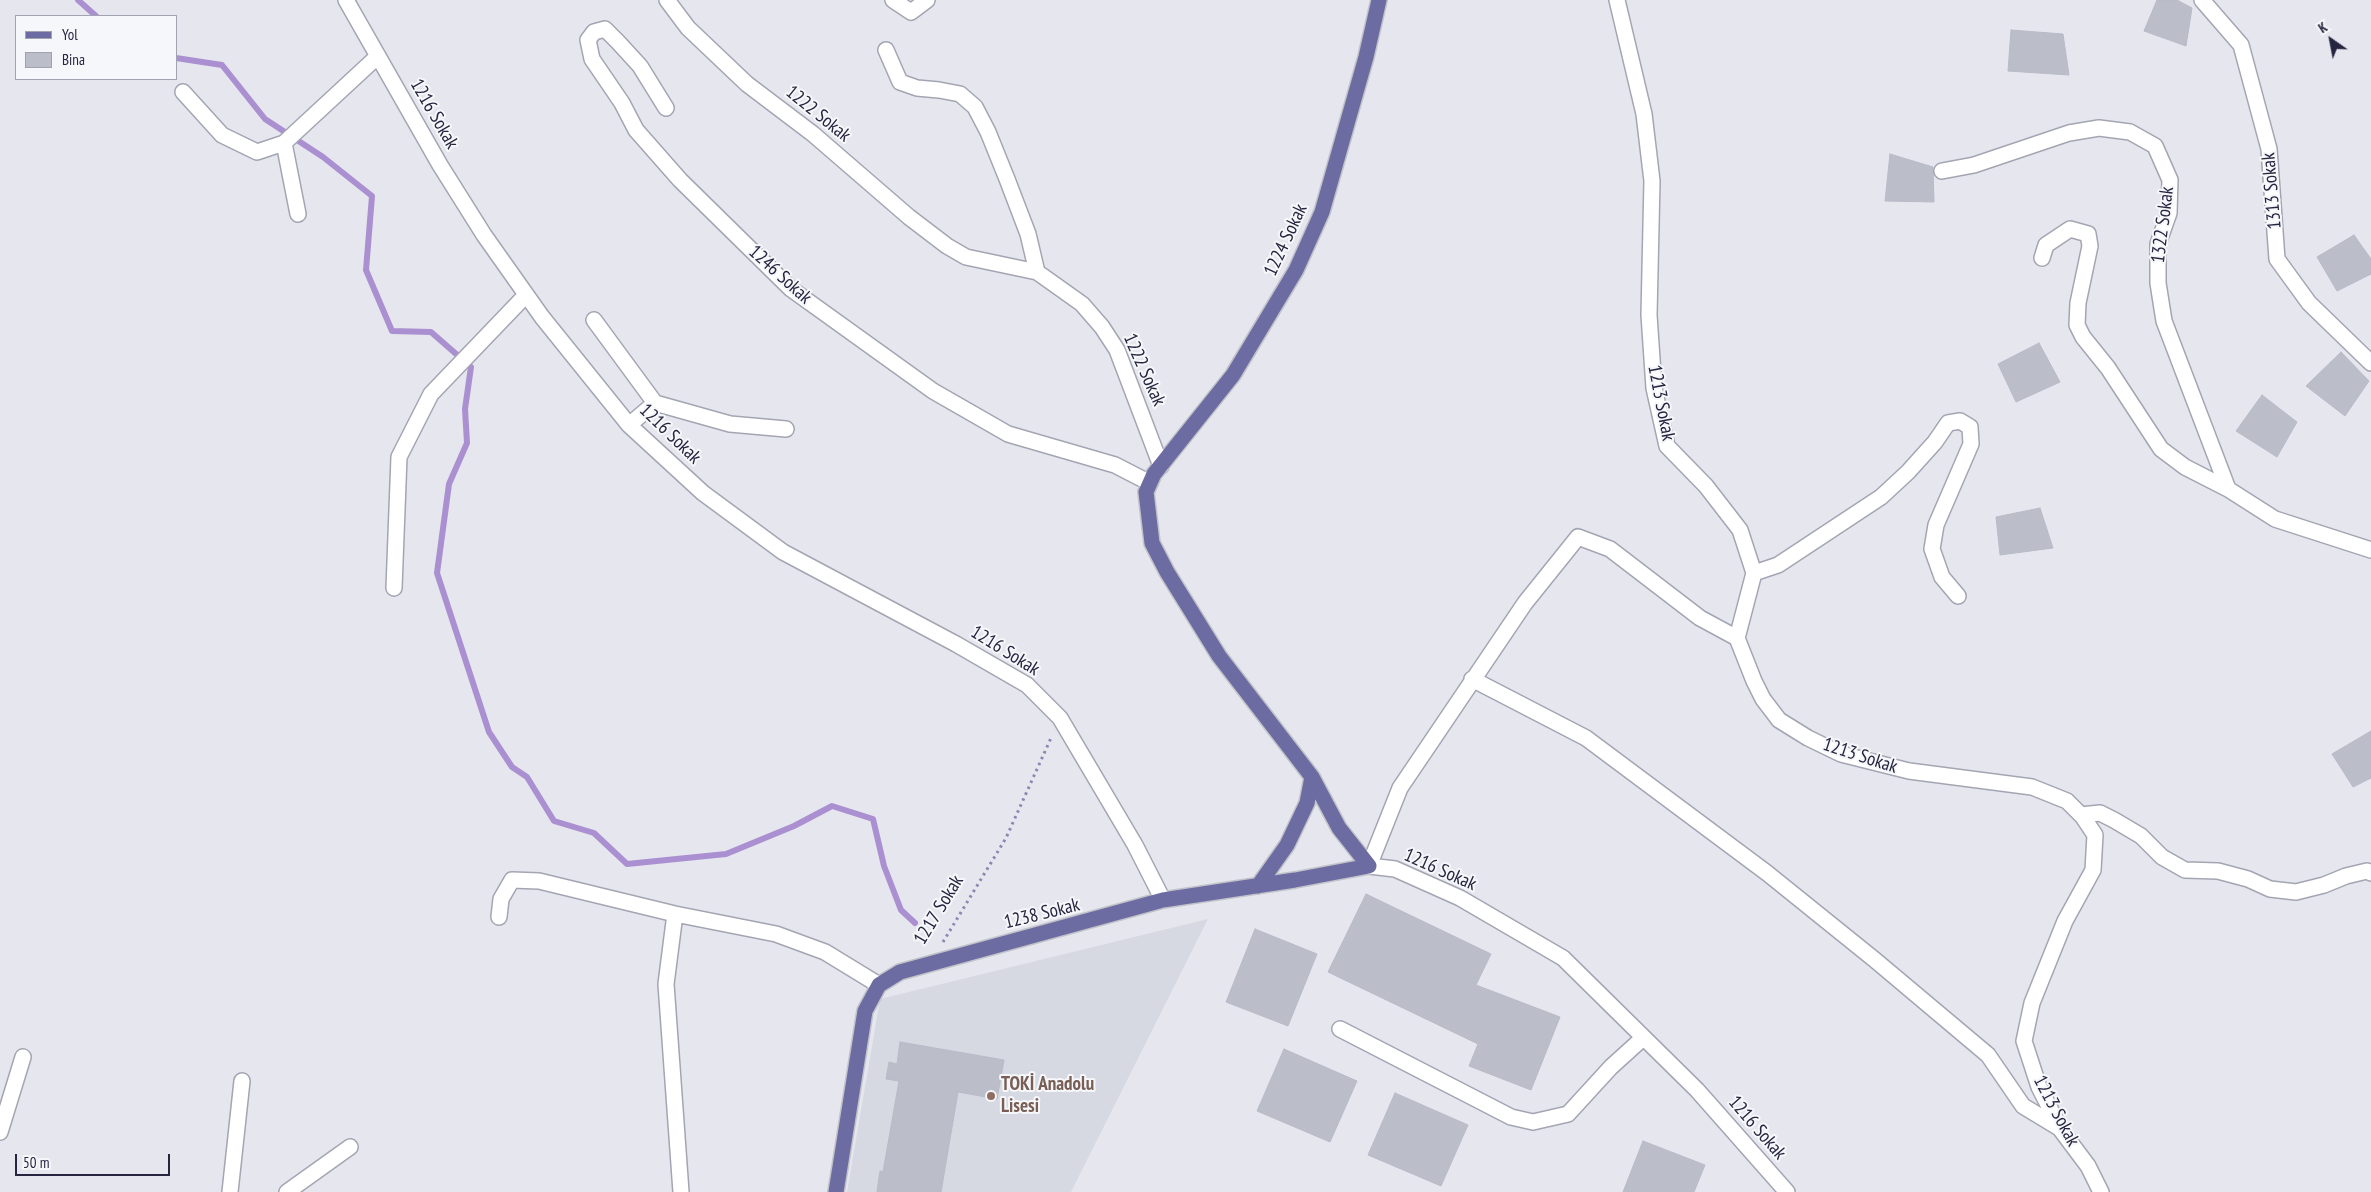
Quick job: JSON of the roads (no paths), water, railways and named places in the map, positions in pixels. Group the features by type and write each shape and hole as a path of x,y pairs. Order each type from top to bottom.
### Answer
{"main road":[{"name":"1224 Sokak","path":"1161,466 1233,375 1296,270 1322,212 1366,58 1379,0"},
{"path":"1161,466 1146,492 1152,542 1219,656 1312,777 1339,828 1369,866"},
{"path":"1258,886 1287,845 1307,803 1312,777"},
{"name":"1216 Sokak","path":"1163,900 1258,886 1369,866"},
{"name":"1238 Sokak","path":"930,964 1163,900"},
{"name":"1217 Sokak","path":"879,985 900,972 930,964"},
{"path":"836,1192 865,1011 879,985"}],"street":[{"name":"1216 Sokak","path":"346,0 440,166 484,235 526,295 629,425 703,493 782,552 956,644 1027,685 1060,718 1135,845 1163,900"},
{"name":"1222 Sokak","path":"667,0 688,28 747,84 813,134 909,217 947,246 966,258 1037,272 1082,304 1102,327 1117,350 1161,466"},
{"path":"893,0 911,12 927,0"},
{"name":"1213 Sokak","path":"1617,0 1644,114 1652,181 1649,315 1654,388 1667,446 1706,486 1740,530 1754,573"},
{"name":"1313 Sokak","path":"2202,0 2241,45 2269,148 2277,259 2308,303 2371,362"},
{"name":"1246 Sokak","path":"666,108 640,66 618,42 605,29 594,32 588,40 592,60 622,103 636,130 680,180 791,289 933,391 1008,434 1116,465 1150,483"},
{"path":"886,50 900,82 917,88 960,94 975,107 988,132 1028,234 1037,272"},
{"path":"183,92 222,135 257,152 284,143 378,56"},
{"name":"1322 Sokak","path":"1942,171 1974,165 2070,133 2099,128 2130,132 2155,146 2170,180 2169,213 2158,244 2158,284 2164,321 2228,489"},
{"path":"284,143 298,214"},
{"path":"2042,258 2046,245 2070,229 2088,234 2090,246 2078,303 2076,325 2082,337 2108,368 2161,449 2184,467 2228,489 2275,520 2371,550"},
{"path":"394,588 399,457 431,394 526,295"},
{"path":"594,320 655,403 730,424 786,429"},
{"path":"629,425 655,403"},
{"path":"1369,866 1400,788 1525,603 1578,537 1610,549 1700,618 1737,638 1754,573 1778,565 1881,497 1908,472 1935,442 1948,423 1960,421 1970,427 1971,444 1936,525 1932,549 1942,577 1958,596"},
{"name":"1213 Sokak","path":"1737,638 1763,699 1779,720 1808,738 1841,754 1909,771 2032,787 2068,801 2095,835 2093,870 2065,921 2032,1003 2024,1041 2039,1087 2061,1130 2088,1166 2101,1192"},
{"path":"1472,680 1586,738 1767,873 1988,1055 2023,1106 2061,1130"},
{"path":"2081,816 2100,813 2114,820 2141,836 2162,857 2185,870 2218,871 2248,879 2270,889 2296,892 2324,885 2346,876 2367,871 2371,872"},
{"name":"1216 Sokak","path":"1369,866 1395,869 1460,898 1563,958 1697,1090 1787,1192"},
{"path":"499,917 501,900 512,880 539,881 675,914 776,934 825,952 879,985"},
{"path":"675,914 666,984 681,1192"},
{"path":"1340,1029 1511,1117 1533,1122 1568,1114 1611,1067 1643,1038"},
{"path":"0,1132 23,1057"},
{"path":"230,1192 242,1080"},
{"path":"287,1192 350,1147"}],"waterway":[{"path":"78,0 95,15"},
{"path":"178,58 222,65 265,119 323,157 372,196 366,270 392,331 431,332 471,367 465,409 467,443 449,484 437,573 489,732 512,767 527,777 554,821 594,833 627,864 726,854 794,826 832,806 873,819 884,866 901,910 915,923"}],"place":[{"name":"TOKİ Anadolu Lisesi","path":"991,1096"}]}
